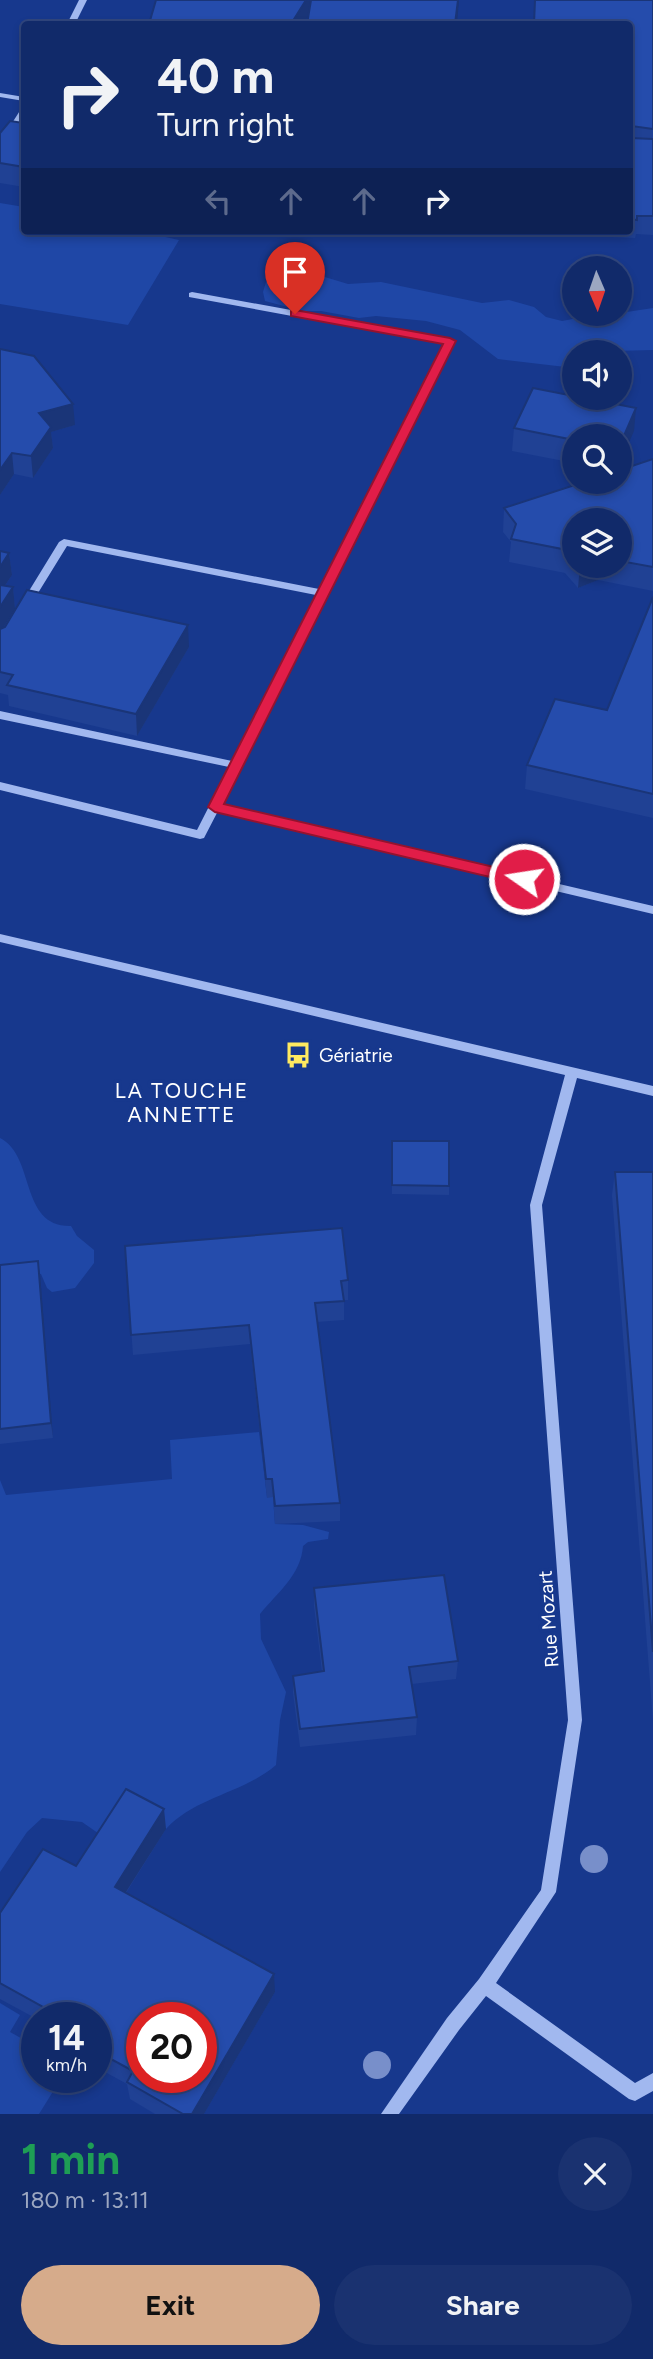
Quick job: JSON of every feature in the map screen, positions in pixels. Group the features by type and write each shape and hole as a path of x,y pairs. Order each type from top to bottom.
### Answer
{"street":[{"path":"72,21 83,0"},
{"path":"0,95 21,98"},
{"path":"0,786 200,835 450,341 192,295"},
{"path":"22,612 64,542 322,593"},
{"path":"0,715 236,765"},
{"path":"215,807 653,910"},
{"path":"0,939 653,1091"},
{"name":"Rue Mozart","path":"389,2114 453,2024 485,1985 548,1892 575,1720 536,1206 572,1073"},
{"path":"485,1985 635,2093 653,2081"}],"lane":[{"path":"0,149 21,116"}],"shaded area":[{"path":"0,203 21,206 21,235 156,235 179,240 128,325 0,304"},
{"path":"305,271 348,284 381,282 482,303 509,300 534,307 546,317 562,321 562,326 632,326 632,311 653,308 653,350 632,351 632,340 562,340 562,367 498,359 460,330 426,321 376,316 359,318 321,311 303,311 265,301 263,292 266,282 281,273"},
{"path":"0,1138 11,1147 19,1159 35,1203 43,1215 54,1223 71,1226 77,1236 94,1250 94,1263 75,1288 52,1292 47,1288 41,1274 0,1271"},
{"path":"259,1432 267,1497 273,1497 275,1524 303,1525 329,1532 328,1539 308,1542 303,1546 293,1575 260,1614 261,1639 286,1692 280,1720 276,1765 249,1782 191,1809 166,1829 128,1809 108,1840 82,1822 42,1818 27,1832 0,1872 0,1480 6,1495 172,1479 170,1440"},
{"path":"0,2003 20,2015 10,2032 21,2038 21,2093 52,2093 39,2114 0,2114"}],"building":[{"path":"156,0 306,0 293,21 150,21"},
{"path":"311,0 458,0 455,21 308,21"},
{"path":"535,0 653,0 653,129 633,126 633,21 534,21"},
{"path":"10,121 21,123 21,166 0,163 0,133"},
{"path":"633,138 653,139 653,216 637,216 637,220 633,219"},
{"path":"0,349 34,356 73,404 39,413 51,427 31,456 12,453 0,470"},
{"path":"533,388 562,394 562,410 636,408 629,424 562,424 562,438 514,428"},
{"path":"653,459 653,567 632,563 632,508 562,508 562,549 511,539 516,524 504,508 562,489 562,494 632,494 632,466"},
{"path":"0,551 9,553 0,567"},
{"path":"0,585 13,587 0,607"},
{"path":"27,590 188,625 136,714 7,685 13,675 0,672 0,629 5,627"},
{"path":"653,597 653,794 527,765 555,699 607,710"},
{"path":"392,1141 449,1141 449,1186 392,1185"},
{"path":"615,1172 653,1172 653,1652"},
{"path":"342,1228 348,1280 341,1281 344,1301 315,1303 340,1503 275,1506 272,1479 266,1479 249,1325 131,1335 125,1246"},
{"path":"38,1261 51,1423 0,1429 0,1265"},
{"path":"444,1575 458,1661 409,1667 417,1717 300,1729 293,1676 324,1671 314,1588"},
{"path":"126,1789 164,1809 115,1887 274,1974 217,2071 217,2002 126,2002 126,2067 112,2060 112,2002 34,2002 0,1983 0,1913 43,1849 76,1866"},
{"path":"146,2093 204,2093 192,2114 183,2114"}],"place":[{"name":"Gériatrie","path":"298,1055"}],"district":[{"name":"LA TOUCHE ANNETTE","path":"182,1103"}],"route":[{"path":"295,314 450,341 215,807 524,879"}]}
